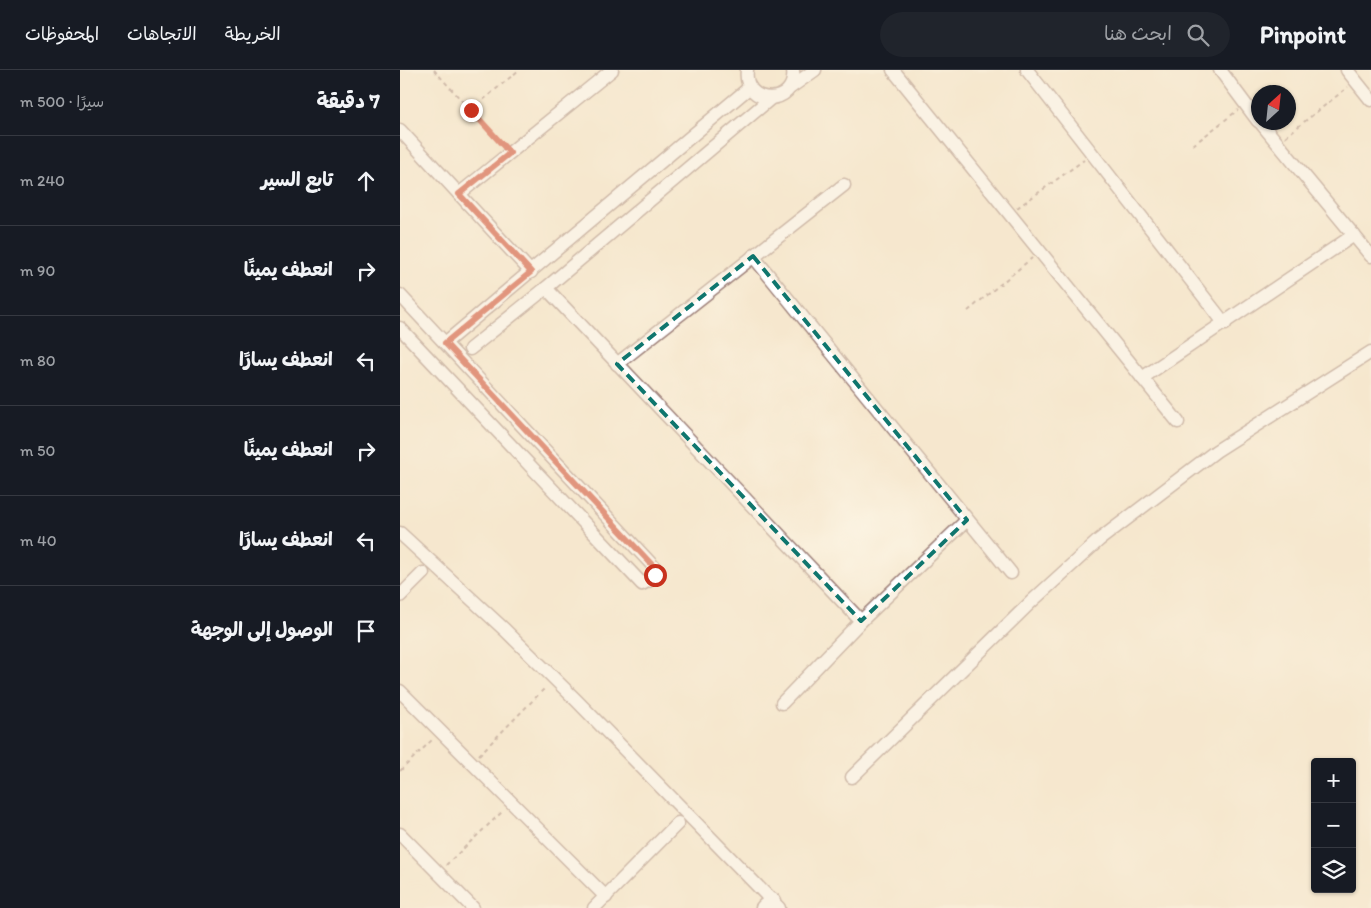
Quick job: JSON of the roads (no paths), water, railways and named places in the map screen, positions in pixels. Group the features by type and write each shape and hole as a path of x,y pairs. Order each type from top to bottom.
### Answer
{"street":[{"path":"747,70 750,87 760,97 770,99 780,97 815,70"},
{"path":"791,87 793,70"},
{"path":"893,70 1178,422"},
{"path":"1027,70 1225,324"},
{"path":"1220,70 1251,112"},
{"path":"1348,70 1371,100"},
{"path":"459,194 611,71"},
{"path":"445,343 750,87"},
{"path":"470,349 546,288 770,99"},
{"path":"400,130 531,272"},
{"path":"1266,130 1371,256"},
{"path":"617,364 844,185"},
{"path":"1142,378 1354,236"},
{"path":"753,256 1011,573"},
{"path":"546,288 861,621"},
{"path":"400,295 656,569 652,580 642,584 400,328"},
{"path":"852,777 1031,602 1099,540 1216,451 1371,352"},
{"path":"782,702 861,621 967,520"},
{"path":"400,533 505,630 564,688 771,906"},
{"path":"400,596 423,573"},
{"path":"400,691 442,730 606,897"},
{"path":"594,908 678,823"},
{"path":"400,834 473,908"}]}
